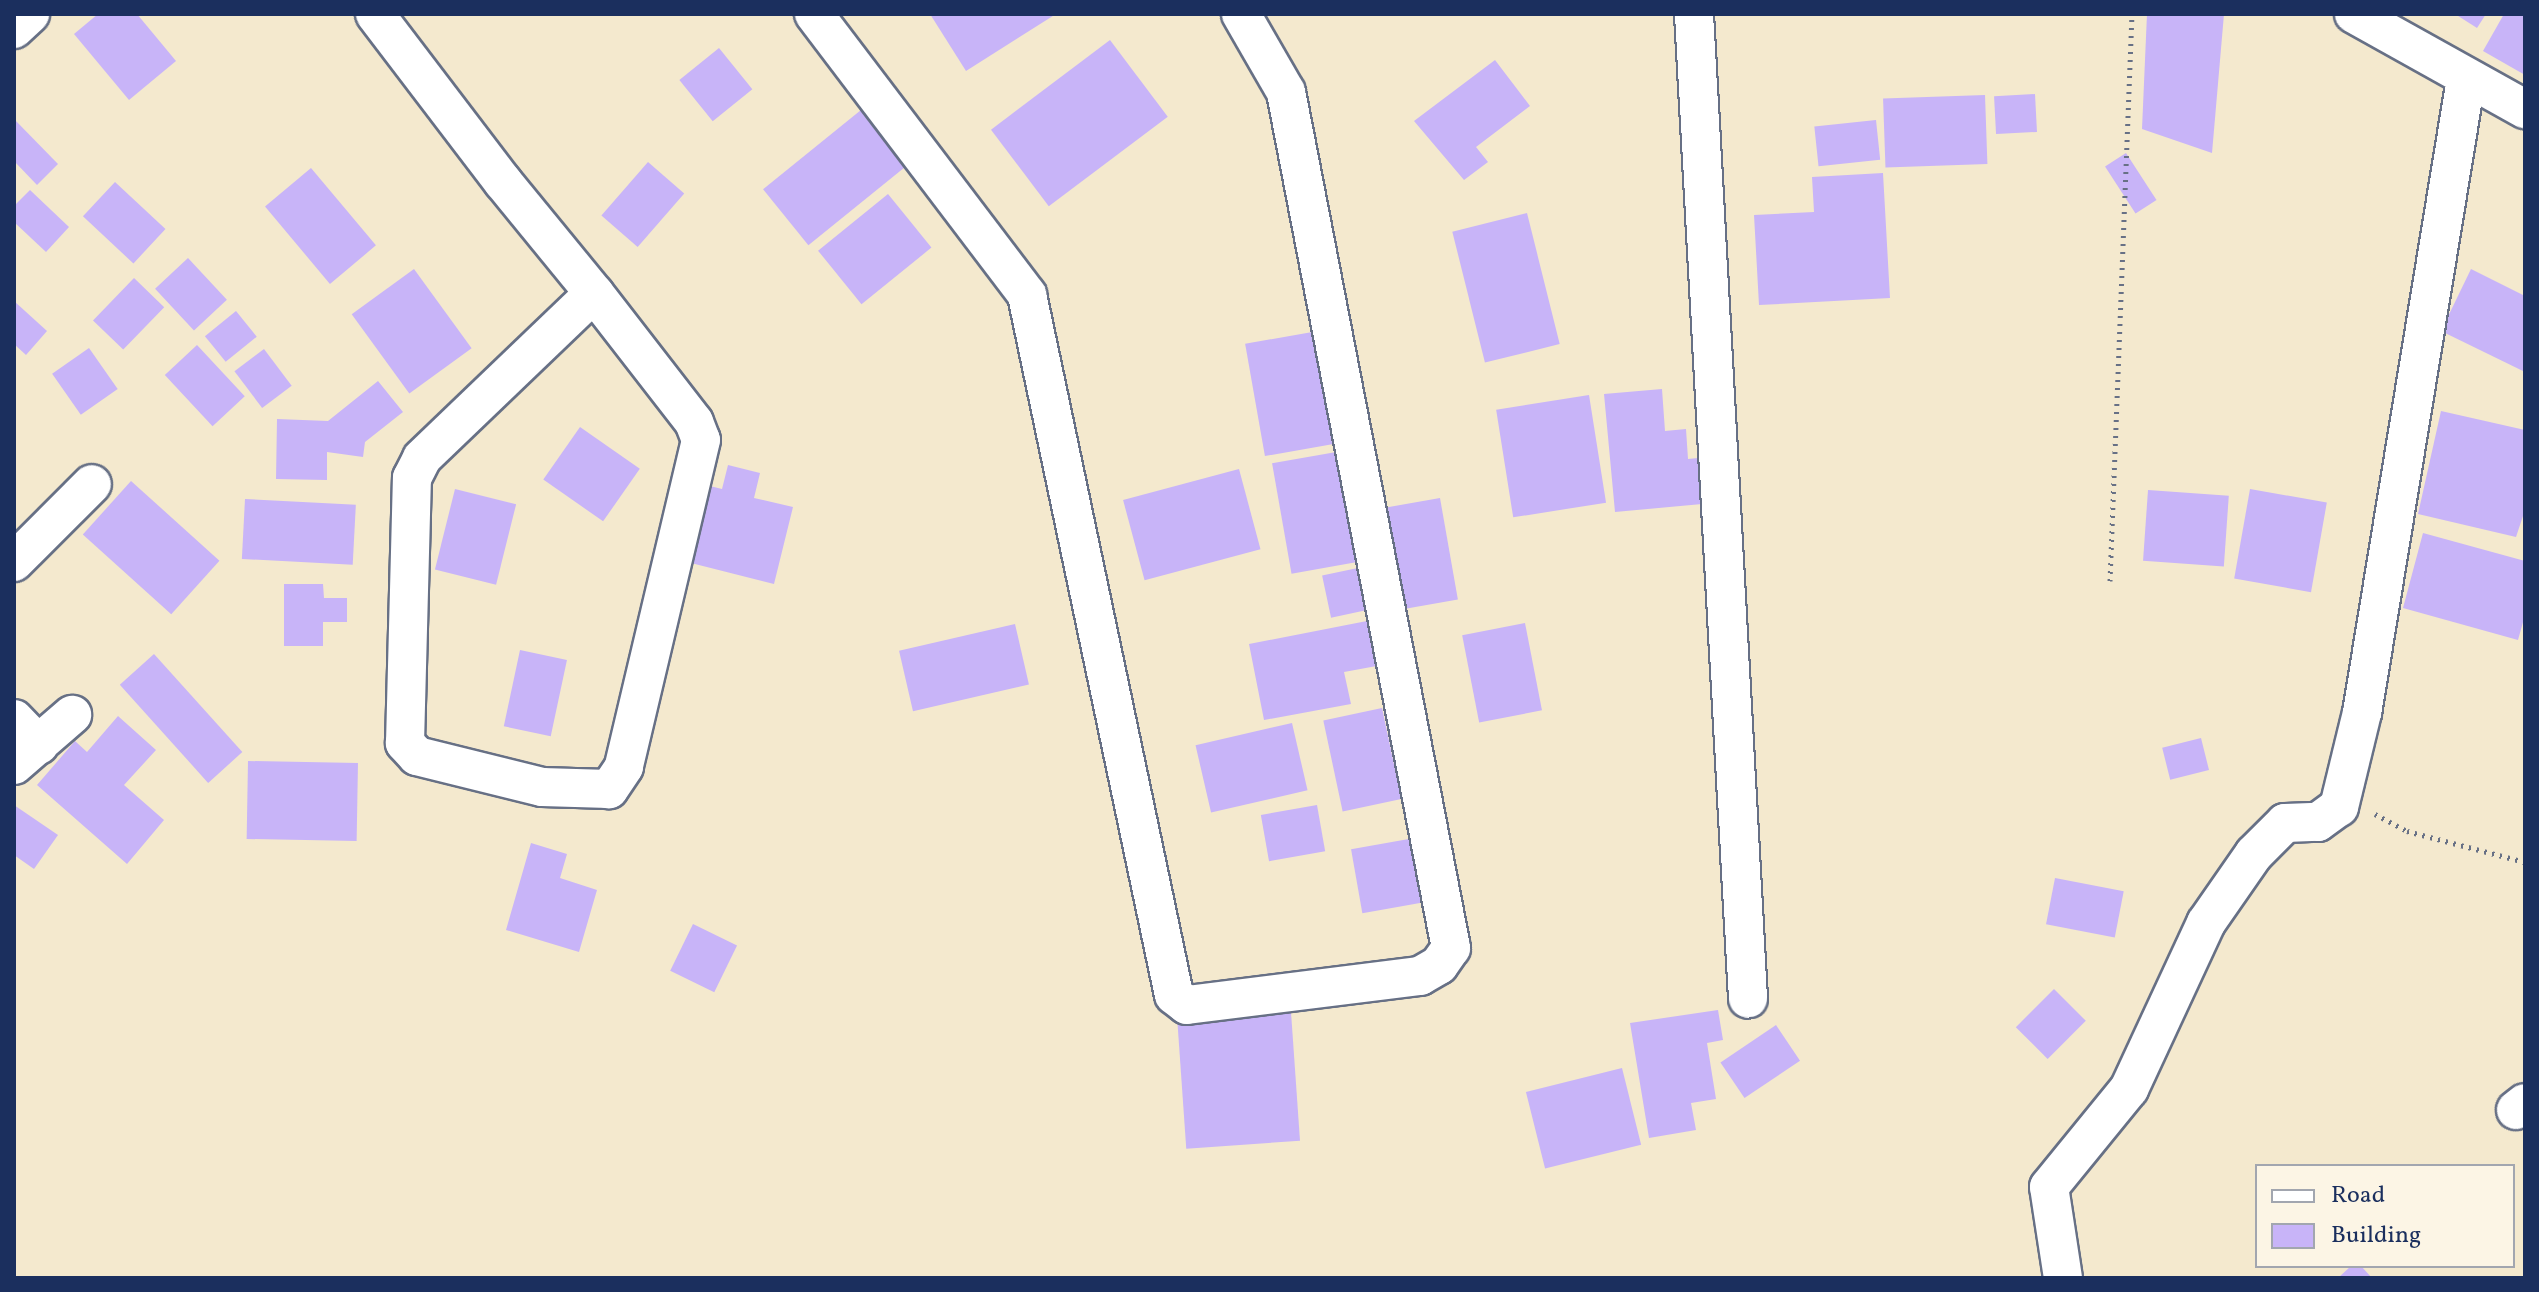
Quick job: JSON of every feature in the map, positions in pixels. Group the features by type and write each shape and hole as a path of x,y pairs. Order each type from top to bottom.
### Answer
{"street":[{"path":"14,29 30,14"},
{"path":"375,14 594,293 694,422 701,440 624,767 609,789 542,787 417,756 405,743 412,478 422,458 594,293"},
{"path":"814,14 1027,295 1174,995 1187,1005 1420,976 1439,965 1451,948 1286,92 1241,14"},
{"path":"1694,14 1748,999"},
{"path":"2354,14 2466,79 2525,109"},
{"path":"2063,1278 2049,1187 2129,1089 2206,923 2254,854 2285,823 2318,822 2339,807 2362,713 2466,79"},
{"path":"14,562 92,484"},
{"path":"22,743 72,715"}],"path":[{"path":"2110,581 2132,14"},
{"path":"2341,796 2407,831 2525,862"}],"building":[{"path":"98,14 137,14 176,61 129,100 74,34"},
{"path":"930,14 1056,14 966,71"},
{"path":"2147,14 2224,14 2212,153 2142,129"},
{"path":"2455,14 2486,14 2477,28"},
{"path":"2504,14 2525,14 2525,75 2483,51"},
{"path":"1110,40 1168,117 1049,206 991,130"},
{"path":"719,48 752,89 713,121 679,80"},
{"path":"1495,60 1530,106 1476,147 1488,162 1464,180 1414,121"},
{"path":"2035,94 2037,132 1996,134 1994,96"},
{"path":"1985,95 1987,164 1885,168 1883,99"},
{"path":"861,110 906,166 808,245 763,189"},
{"path":"14,119 58,164 37,185 14,161"},
{"path":"1876,120 1880,160 1819,166 1814,126"},
{"path":"2126,153 2156,200 2136,214 2105,167"},
{"path":"648,162 684,193 638,247 601,216"},
{"path":"311,168 376,245 330,284 265,207"},
{"path":"1883,173 1890,298 1759,305 1754,215 1814,212 1812,177"},
{"path":"115,182 165,229 133,263 83,216"},
{"path":"30,190 69,227 46,252 14,222 14,206"},
{"path":"888,194 931,248 861,304 818,251"},
{"path":"1527,213 1560,344 1485,363 1452,232"},
{"path":"188,258 227,300 194,330 155,289"},
{"path":"414,269 472,348 409,394 352,314"},
{"path":"2471,269 2525,296 2525,372 2441,331"},
{"path":"134,278 164,307 123,350 93,320"},
{"path":"14,301 47,331 26,355 14,344"},
{"path":"236,311 257,337 226,362 205,336"},
{"path":"1318,331 1338,443 1265,456 1245,344"},
{"path":"197,345 245,396 213,426 165,375"},
{"path":"89,348 118,389 81,415 52,374"},
{"path":"264,349 292,386 262,408 234,371"},
{"path":"378,381 403,412 365,442 363,457 327,452 327,480 276,479 277,419 328,421"},
{"path":"1662,389 1665,431 1686,429 1688,459 1708,457 1713,503 1615,512 1604,394"},
{"path":"1589,395 1606,503 1513,517 1496,410"},
{"path":"2441,411 2525,430 2525,510 2516,537 2418,514"},
{"path":"580,427 640,469 603,521 543,479"},
{"path":"1342,451 1361,561 1292,574 1272,463"},
{"path":"728,465 760,473 754,498 793,507 774,584 691,563 710,486 722,489"},
{"path":"1239,469 1260,549 1145,580 1123,500"},
{"path":"131,481 219,561 171,614 83,535"},
{"path":"455,489 516,504 496,585 435,570"},
{"path":"2250,489 2327,503 2311,592 2234,579"},
{"path":"2148,490 2229,496 2224,566 2143,561"},
{"path":"1440,498 1458,599 1387,612 1369,511"},
{"path":"245,499 356,505 353,565 242,559"},
{"path":"2423,533 2525,561 2525,615 2518,640 2403,608"},
{"path":"1372,565 1381,607 1331,618 1322,576"},
{"path":"284,584 323,584 324,598 347,598 347,622 323,622 323,646 284,646"},
{"path":"1372,620 1382,665 1344,672 1351,704 1264,720 1249,644"},
{"path":"1525,623 1542,710 1479,723 1462,635"},
{"path":"1015,624 1029,684 913,711 899,651"},
{"path":"520,650 567,660 551,736 504,726"},
{"path":"154,654 242,752 208,783 120,685"},
{"path":"1382,708 1401,799 1343,811 1323,720"},
{"path":"118,716 156,750 124,785 164,820 127,864 37,785 75,741 87,752"},
{"path":"1292,723 1308,790 1211,813 1196,745"},
{"path":"2201,738 2209,770 2170,780 2162,748"},
{"path":"248,761 358,763 357,841 247,839"},
{"path":"14,805 58,835 34,869 14,855"},
{"path":"1317,805 1325,851 1269,861 1261,815"},
{"path":"1420,837 1431,901 1362,913 1351,849"},
{"path":"531,843 567,854 560,878 597,890 579,952 506,930"},
{"path":"2055,878 2124,891 2115,937 2046,924"},
{"path":"693,924 737,945 714,992 670,971"},
{"path":"2054,989 2086,1021 2048,1059 2016,1027"},
{"path":"1718,1010 1723,1040 1707,1043 1716,1099 1691,1103 1696,1130 1649,1138 1630,1023"},
{"path":"1291,1012 1300,1141 1186,1149 1177,1020"},
{"path":"1776,1025 1800,1061 1744,1098 1720,1062"},
{"path":"1622,1068 1641,1145 1545,1169 1526,1092"},
{"path":"2349,1268 2363,1268 2372,1278 2338,1278"}]}
